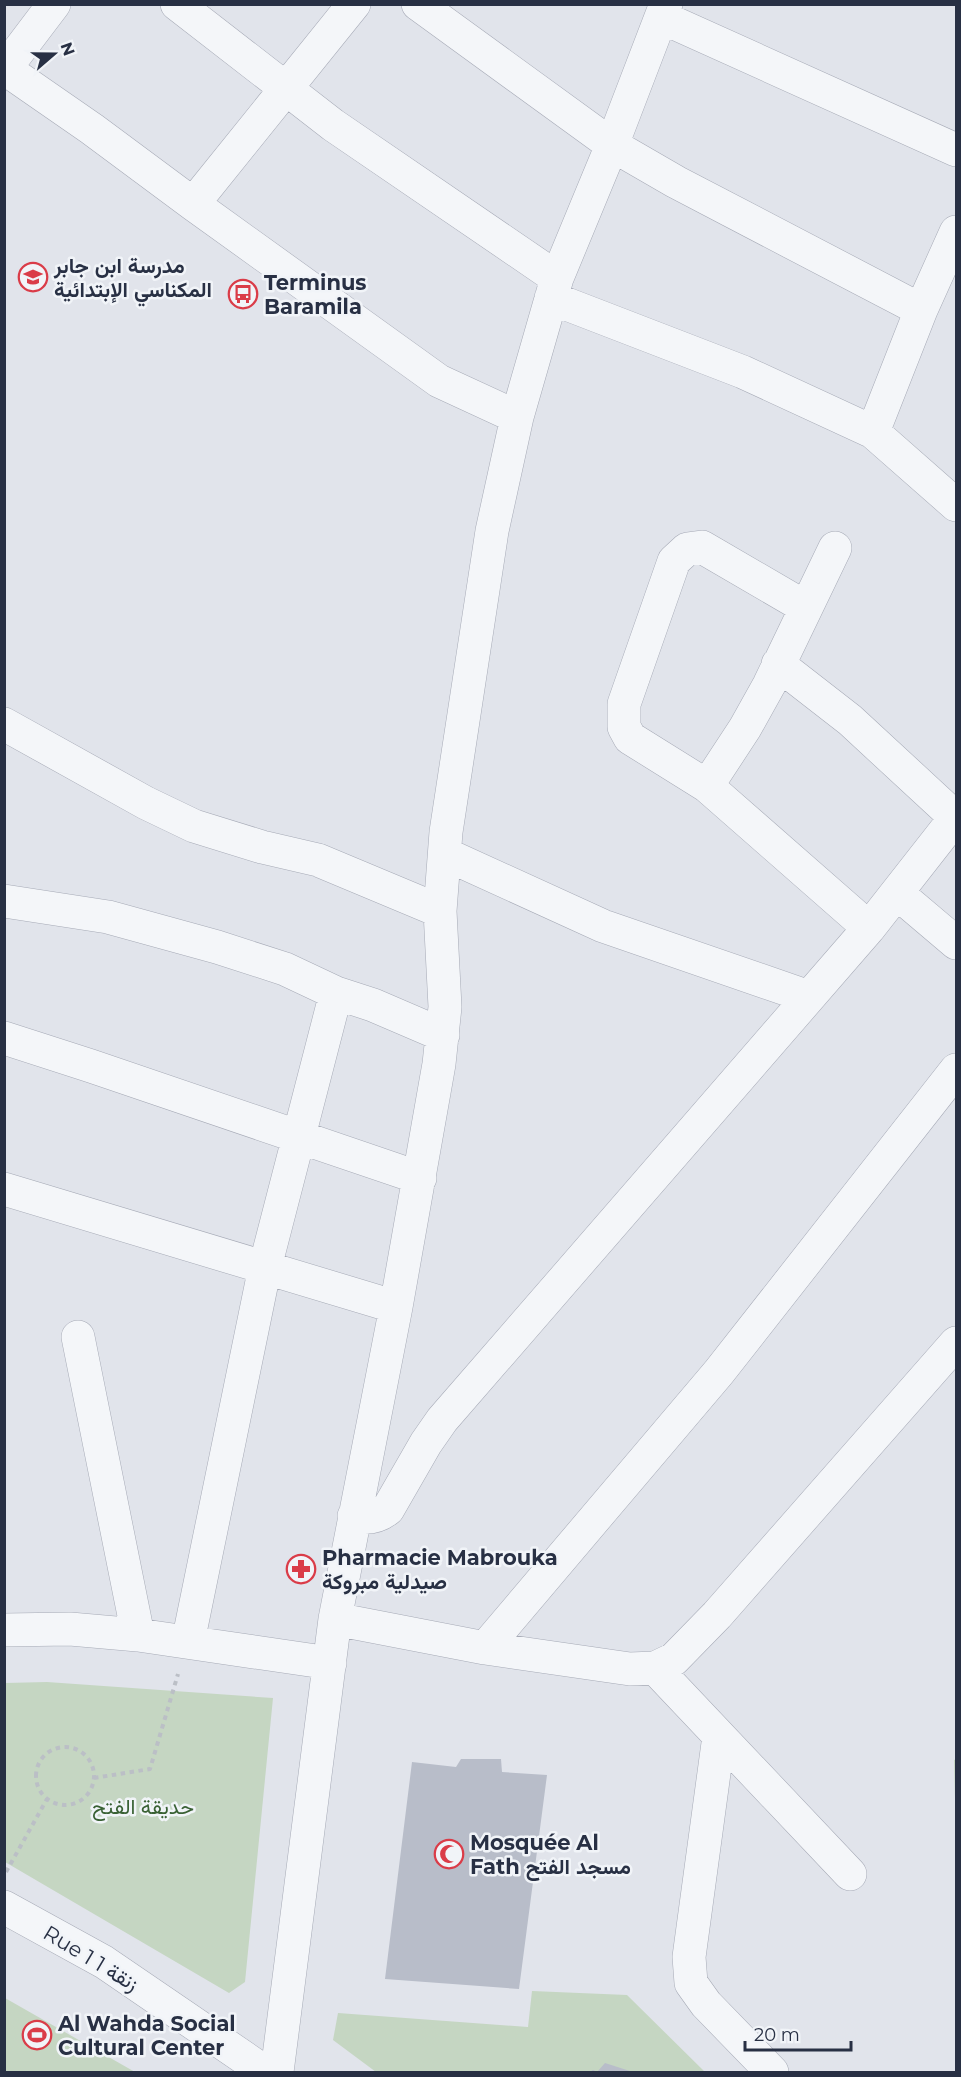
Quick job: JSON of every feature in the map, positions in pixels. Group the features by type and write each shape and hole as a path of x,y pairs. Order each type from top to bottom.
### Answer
{"street":[{"path":"54,4 5,69 92,129 439,381 517,417"},
{"path":"177,4 285,88 554,288 873,432 957,505"},
{"path":"193,204 354,4"},
{"path":"418,4 612,146 921,310"},
{"path":"278,2073 335,1620 420,1178 443,1035 445,1007 440,911 446,832 458,747 492,531 517,417 554,288 664,11 957,150"},
{"path":"873,432 921,310 957,232"},
{"path":"805,607 702,547 687,549 674,561 624,704 624,727 630,738 707,786 869,928"},
{"path":"707,786 745,728 835,548"},
{"path":"354,1516 363,1518 380,1516 388,1509 442,1420 869,928 956,818 850,720 778,664"},
{"path":"4,724 146,803 194,826 251,844 318,860 440,911"},
{"path":"445,854 603,926 809,997"},
{"path":"897,893 957,943"},
{"path":"4,901 108,917 217,947 285,969 336,993 373,1005 443,1035"},
{"path":"188,1642 265,1267 336,993"},
{"path":"4,1038 420,1178"},
{"path":"485,1648 719,1372 957,1070"},
{"path":"4,1189 396,1307"},
{"path":"78,1337 138,1635"},
{"path":"335,1620 485,1648 630,1669 655,1668 674,1659 717,1615 957,1343"},
{"path":"4,1629 70,1629 138,1635 330,1663"},
{"path":"655,1668 850,1874"},
{"path":"719,1736 689,1957 691,1983 706,2004 772,2073"},
{"name":"Rue 1 زنقة 1","path":"4,1907 104,1962 265,2073"}],"path":[{"path":"94,1778 150,1769 188,1642"},
{"path":"56,1748 74,1748 82,1752 93,1768 94,1778 87,1796 69,1805 59,1805 47,1799 37,1786 36,1767 41,1759 56,1748"},
{"path":"4,1875 47,1799"}],"green space":[{"name":"حديقة الفتح","path":"47,1682 273,1698 245,1982 229,1993 5,1862 5,1683"},
{"path":"956,1759 956,1838 954,1760"},
{"path":"532,1991 627,1995 705,2072 376,2072 333,2040 338,2013 528,2027"},
{"name":"Al Wahda Social Cultural Center","path":"5,1998 135,2072 5,2072"}],"building":[{"path":"461,1759 501,1759 502,1772 547,1775 519,1989 385,1979 412,1762 456,1767"},
{"path":"605,2063 633,2072 597,2072"}],"place":[{"name":"مدرسة ابن جابر المكناسي الإبتدائية","path":"33,277"},
{"name":"Terminus Baramila","path":"243,294"},
{"name":"Pharmacie Mabrouka صيدلية مبروكة","path":"301,1569"},
{"name":"Mosquée Al Fath مسجد الفتح","path":"449,1854"},
{"name":"Al Wahda Social Cultural Center","path":"37,2035"}]}
